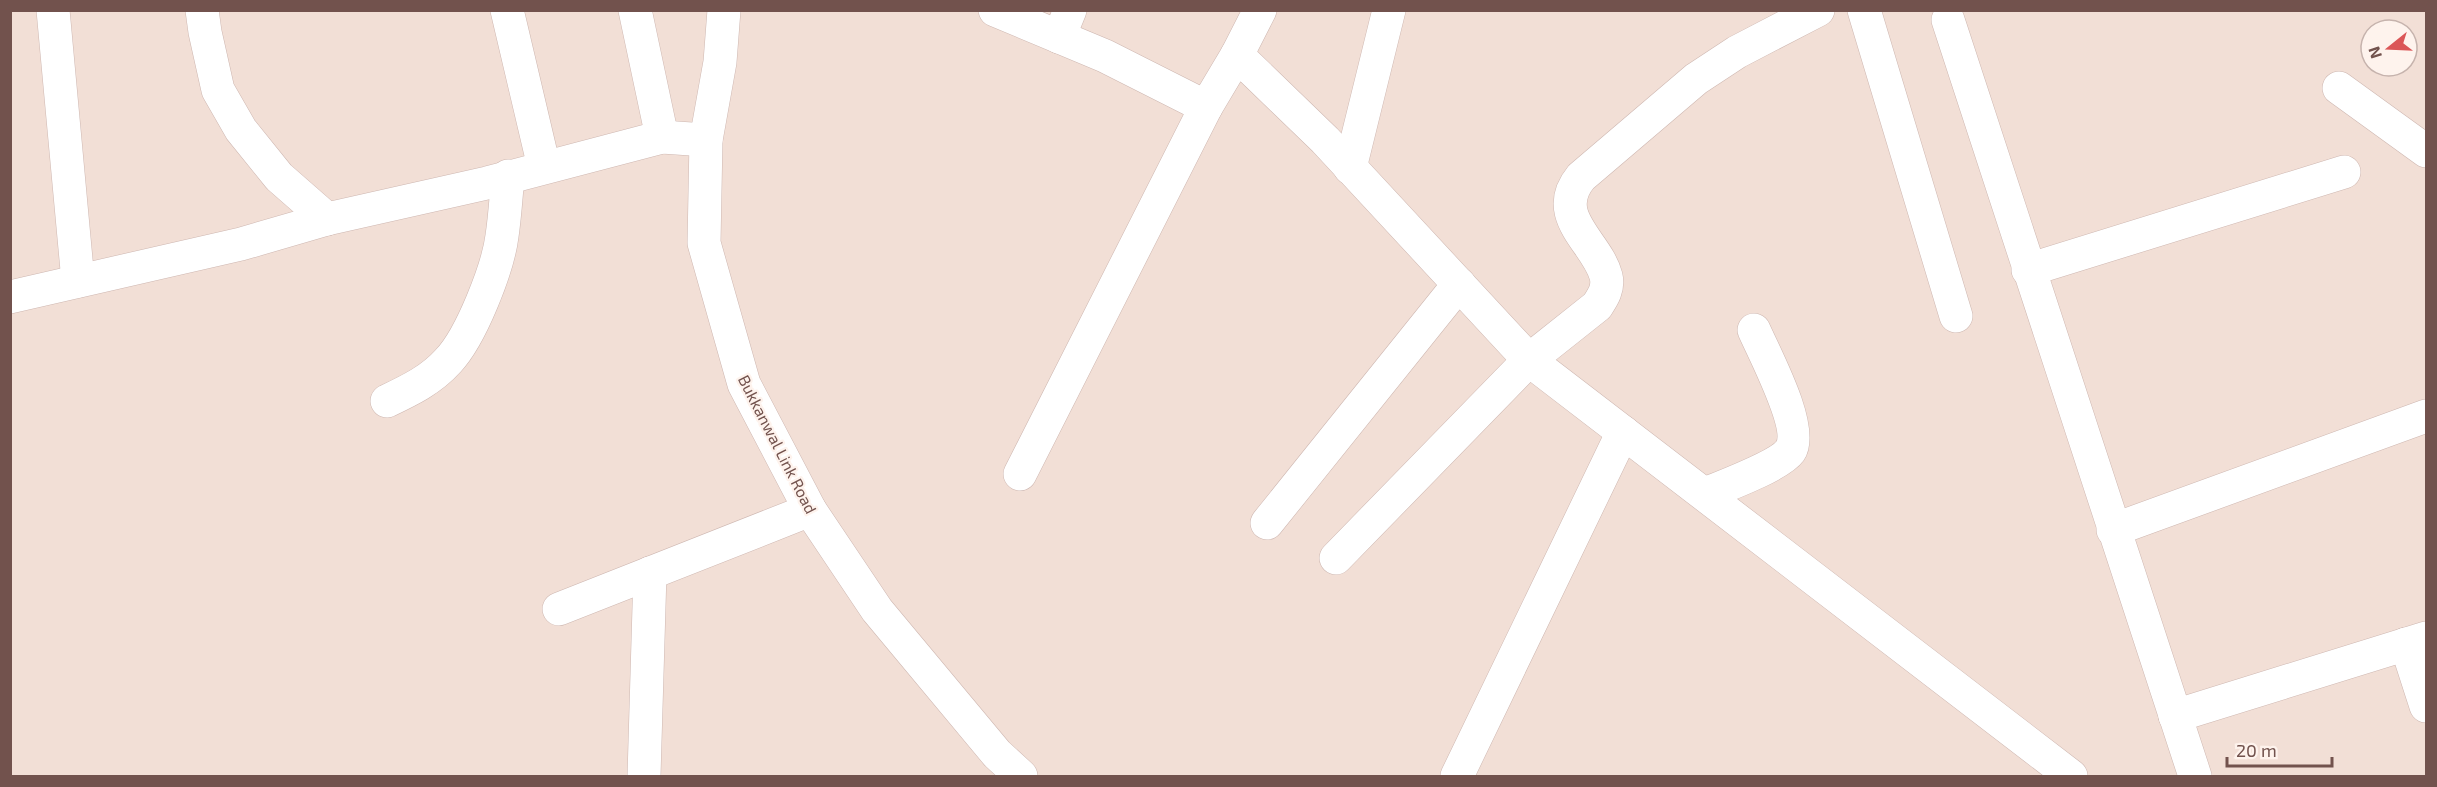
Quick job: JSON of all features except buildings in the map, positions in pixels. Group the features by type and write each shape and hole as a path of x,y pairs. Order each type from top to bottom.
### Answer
{"street":[{"path":"53,10 78,281"},
{"path":"202,10 218,90 241,130 279,177 327,219"},
{"path":"507,10 543,167"},
{"path":"635,10 662,137"},
{"name":"Bukkanwal Link Road","path":"724,10 720,62 706,140 704,243 744,384 810,510 877,610 997,754 1021,777"},
{"path":"995,10 1065,24 1105,56 1206,107"},
{"path":"1020,474 1206,107 1260,10"},
{"path":"1350,168 1389,10"},
{"path":"1336,558 1529,360 1597,306 1607,287 1606,276 1577,228 1569,198 1573,187 1581,177 1696,79 1737,52 1818,10"},
{"path":"1864,10 1956,316"},
{"path":"1948,20 2195,777"},
{"path":"1237,55 1350,168 1529,360 2071,777"},
{"path":"2339,88 2427,151"},
{"path":"10,297 241,244 327,219 662,137 706,140"},
{"path":"2028,270 2344,172"},
{"path":"387,401 422,384 449,360 468,331 486,291 502,238 508,176"},
{"path":"1267,523 1459,284"},
{"path":"1704,494 1781,459 1791,450 1794,437 1789,410 1754,330"},
{"path":"2114,530 2427,416"},
{"path":"1457,777 1623,432"},
{"path":"559,609 810,510"},
{"path":"644,777 650,573"},
{"path":"2175,716 2416,641 2427,706"}],"shaded area":[{"path":"11,11 2426,11 2426,776 11,776"}]}
